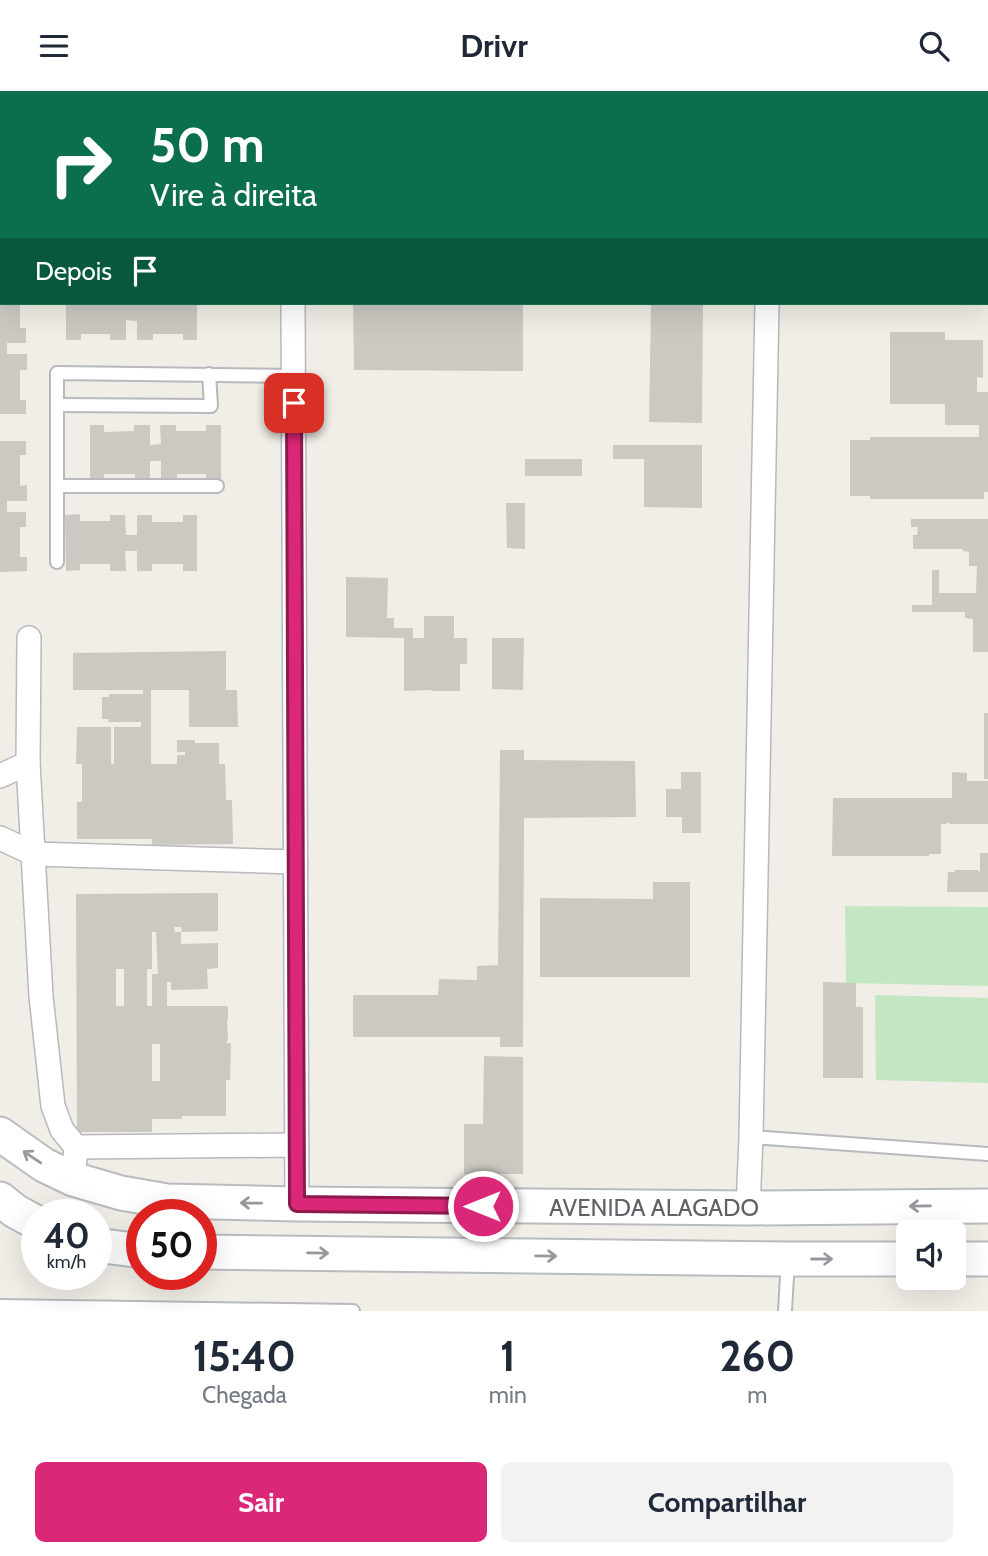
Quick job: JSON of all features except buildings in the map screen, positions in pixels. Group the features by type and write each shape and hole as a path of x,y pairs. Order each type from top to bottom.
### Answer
{"main road":[{"name":"AVENIDA ALAGADO","path":"0,1134 44,1165 73,1179 121,1193 167,1201 748,1208 988,1206"},
{"path":"0,1199 21,1214"},
{"name":"AVENIDA ALAGADO","path":"217,1252 896,1259"},
{"path":"966,1259 988,1259"}],"street":[{"path":"293,305 297,1204"},
{"path":"748,1208 767,305"},
{"path":"29,638 28,763 41,996 53,1106 62,1130 76,1147 73,1179"},
{"path":"0,776 28,763"},
{"path":"0,838 34,854 296,862"},
{"path":"76,1147 296,1145"}],"lane":[{"path":"57,562 57,373 293,376"},
{"path":"57,405 211,406 209,374"},
{"path":"57,487 217,487"},
{"path":"751,1137 988,1154"},
{"path":"785,1311 788,1259"},
{"path":"0,1306 353,1311"}],"green space":[{"path":"845,906 988,907 988,986 846,983"},
{"path":"875,995 988,998 988,1083 876,1080"}],"route":[{"path":"294,403 297,1204 483,1206"}]}
